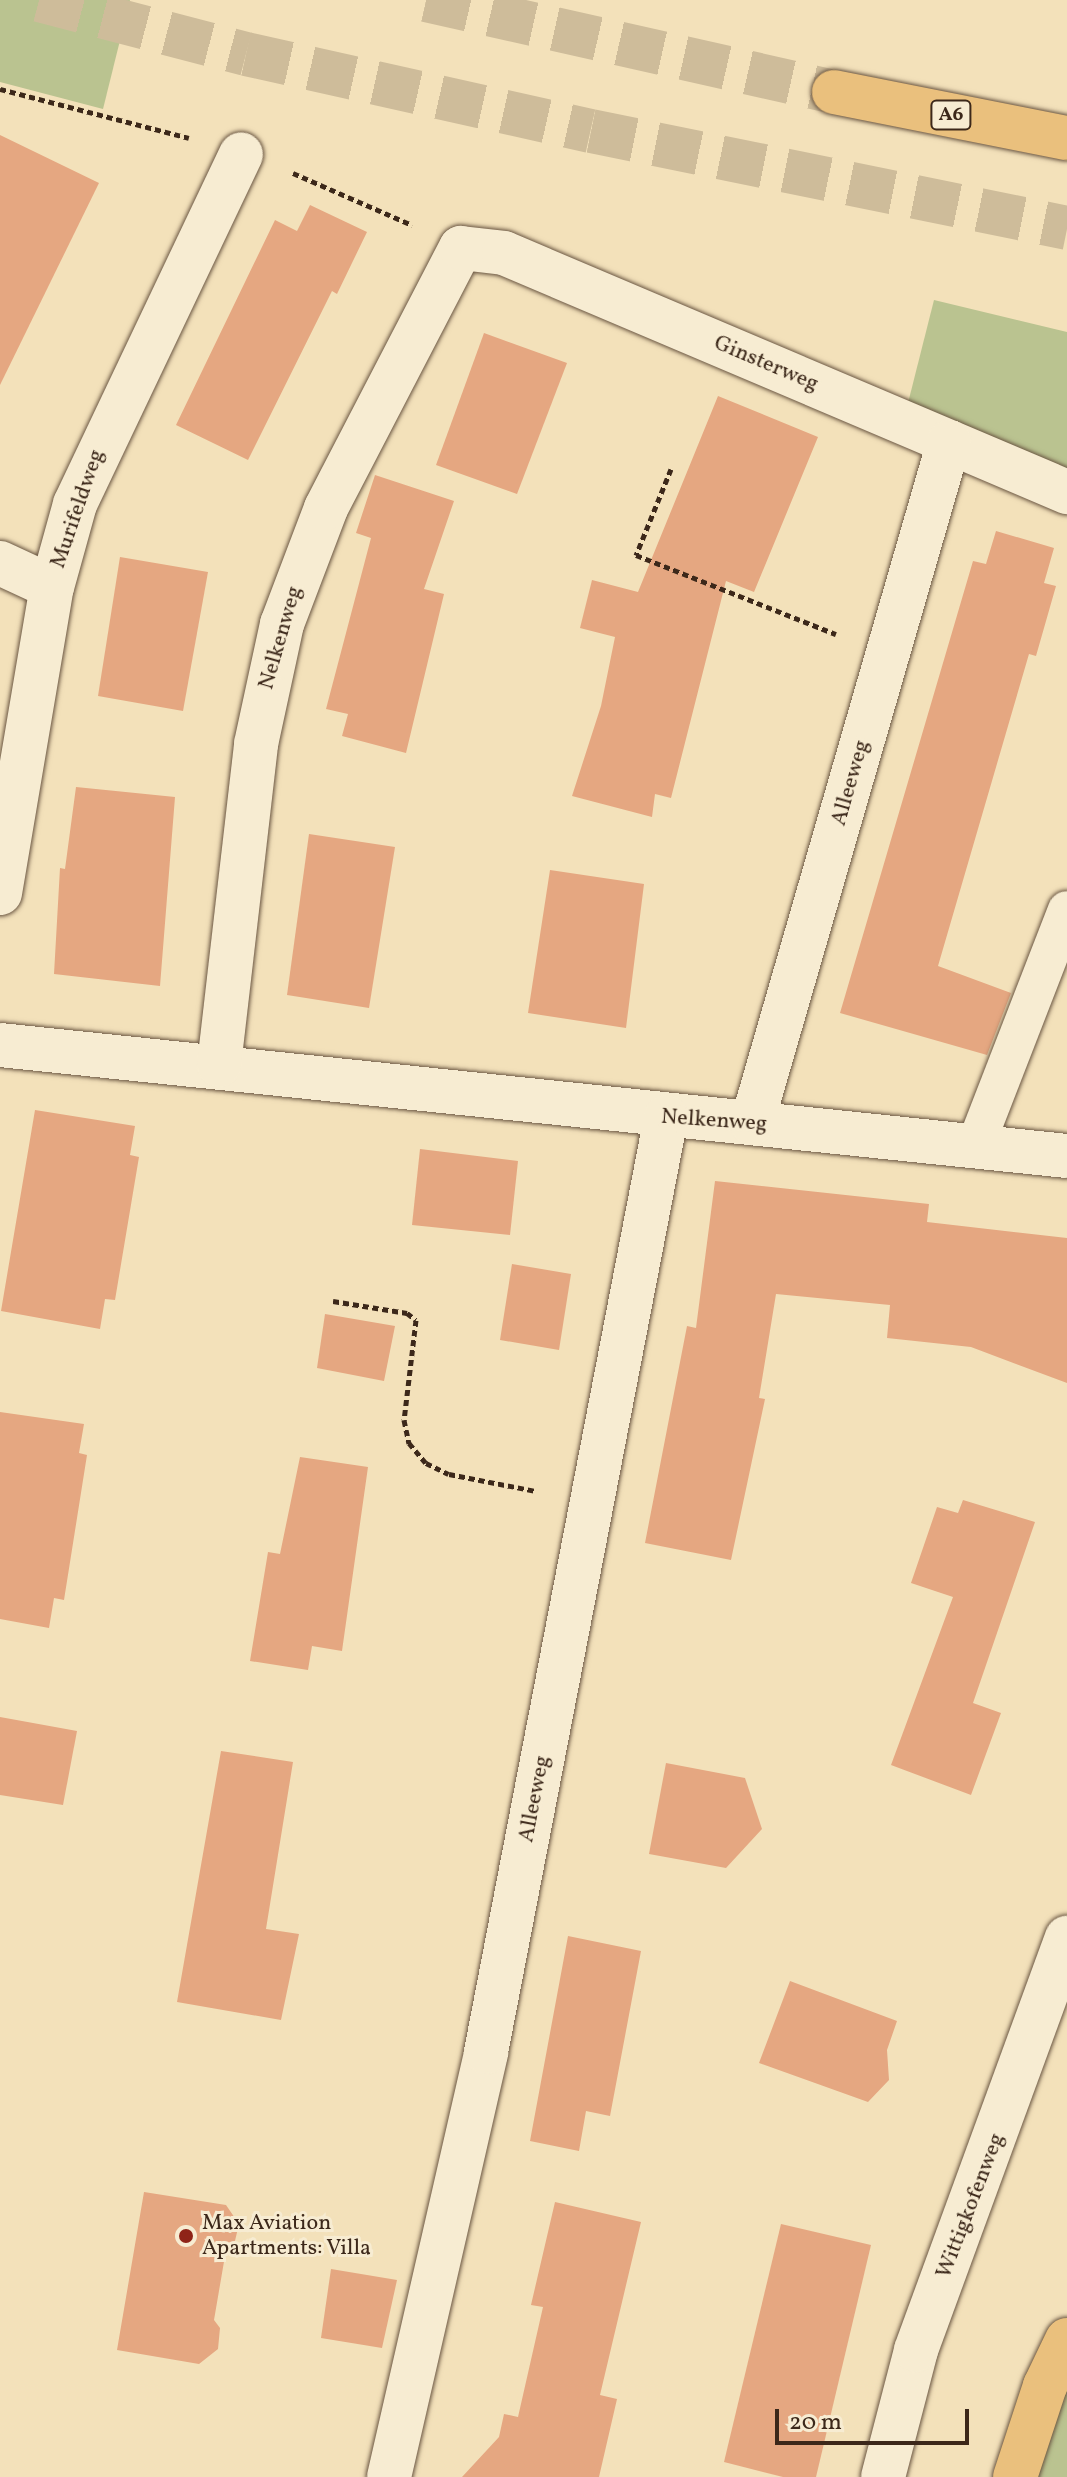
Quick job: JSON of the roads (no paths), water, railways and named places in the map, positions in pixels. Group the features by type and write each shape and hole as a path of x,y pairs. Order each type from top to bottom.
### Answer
{"main road":[{"name":"A6","path":"834,92 1067,138"},
{"path":"1015,2477 1045,2386 1067,2340"}],"street":[{"name":"Murifeldweg","path":"0,893 52,587 90,465 241,154"},
{"name":"Ginsterweg","path":"461,248 504,253 1067,492"},
{"name":"Nelkenweg","path":"219,1065 256,744 282,624 326,508 461,248"},
{"name":"Alleeweg","path":"752,1123 949,442"},
{"path":"0,563 52,587"},
{"name":"Nelkenweg","path":"0,1045 219,1065 666,1117 1067,1156"},
{"name":"Alleeweg","path":"389,2477 486,2052 666,1117"},
{"name":"Wittigkofenweg","path":"883,2477 916,2350 1027,2057 1067,1938"}],"lane":[{"path":"975,1147 1067,910"}],"tunnel":[{"path":"39,0 246,54 591,131 1067,228"},
{"path":"426,0 834,92"}],"place":[{"name":"Max Aviation Apartments: Villa","path":"186,2236"}]}
